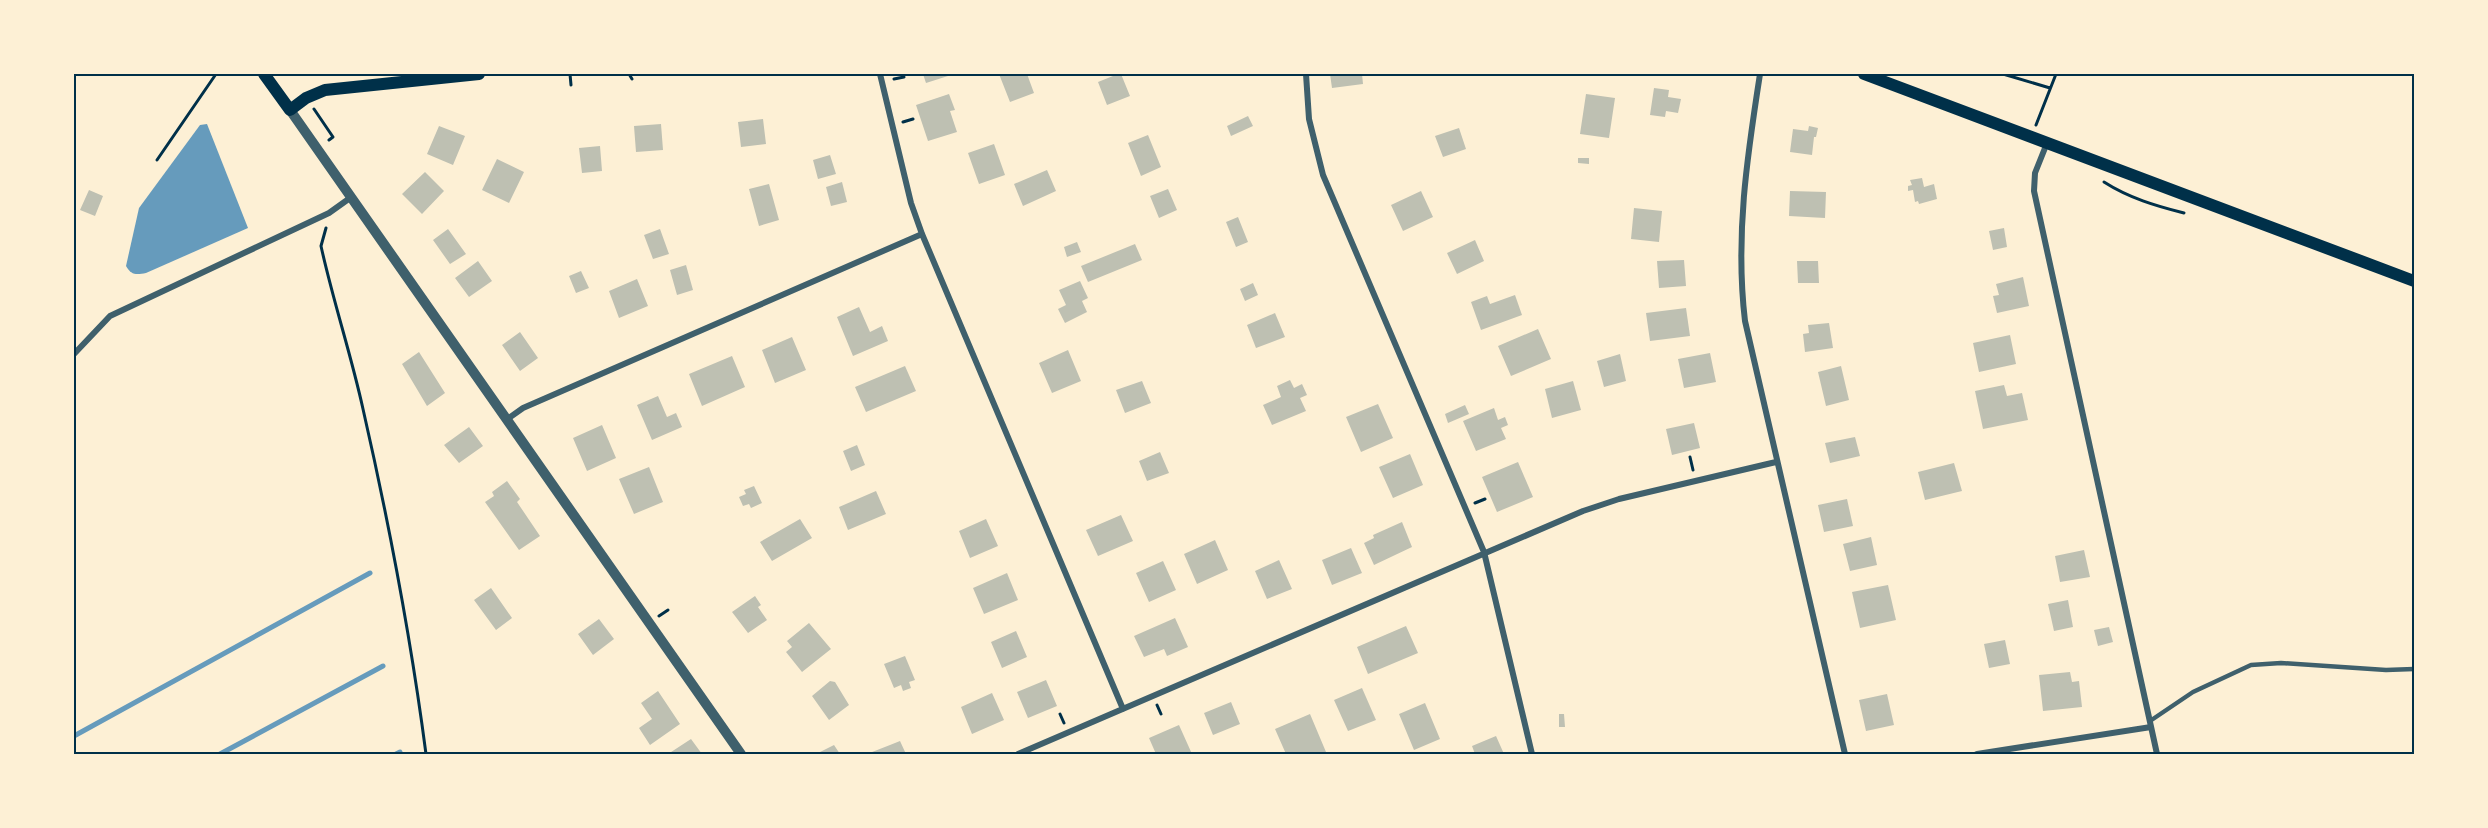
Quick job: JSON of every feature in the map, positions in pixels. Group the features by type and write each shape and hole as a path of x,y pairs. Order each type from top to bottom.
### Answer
{"main road":[{"path":"264,74 290,110 306,98 325,90 421,76 479,74"},
{"path":"1864,74 2415,281"}],"street":[{"path":"880,74 911,202 922,234 1123,709"},
{"path":"1306,74 1309,119 1323,175 1484,552 1532,754"},
{"path":"1760,74 1742,198 1740,263 1745,321 1845,754"},
{"path":"290,110 741,754"},
{"path":"2047,143 2035,173 2034,191 2157,754"},
{"path":"74,354 110,316 319,218 350,198"},
{"path":"506,420 523,408 922,234"},
{"path":"1018,754 1583,511 1619,499 1776,462"},
{"path":"1977,754 2150,724"}],"lane":[{"path":"2150,724 2193,693 2251,664 2281,663 2386,670 2415,669"}],"path":[{"path":"156,160 216,74"},
{"path":"570,74 571,85"},
{"path":"629,74 632,79"},
{"path":"2003,74 2050,88"},
{"path":"2038,119 2056,74"},
{"path":"306,98 333,137 325,142"},
{"path":"327,225 321,246 362,407 390,540 418,691 426,754"}],"water":[{"path":"207,124 248,228 146,273 132,273 126,266 139,208 200,125"}],"building":[{"path":"923,74 948,74 948,76 926,83"},
{"path":"999,74 1027,74 1034,93 1010,102"},
{"path":"1121,74 1130,96 1107,105 1098,82"},
{"path":"1330,74 1362,74 1363,84 1332,88"},
{"path":"1654,88 1669,90 1668,97 1681,99 1678,113 1666,111 1665,117 1650,115"},
{"path":"949,94 955,110 950,111 957,132 928,141 916,105"},
{"path":"1586,94 1615,98 1609,138 1580,134"},
{"path":"1248,116 1253,126 1231,136 1227,126"},
{"path":"763,119 766,144 741,147 738,122"},
{"path":"661,124 663,150 636,152 634,126"},
{"path":"439,126 465,136 453,165 427,154"},
{"path":"1809,126 1818,128 1816,137 1814,137 1812,155 1790,152 1793,129 1808,131"},
{"path":"1459,128 1466,149 1443,157 1435,136"},
{"path":"1148,135 1161,167 1141,176 1128,143"},
{"path":"994,144 1005,175 979,184 968,153"},
{"path":"600,146 602,171 582,173 579,148"},
{"path":"830,155 836,174 818,179 813,160"},
{"path":"1578,158 1589,158 1589,164 1578,163"},
{"path":"497,159 524,172 509,203 482,190"},
{"path":"1047,170 1056,191 1023,206 1014,184"},
{"path":"425,172 444,191 422,214 402,194"},
{"path":"1922,178 1924,187 1934,184 1937,199 1919,204 1918,201 1915,202 1913,190 1908,191 1908,186 1912,185 1910,180"},
{"path":"842,182 847,202 831,206 826,187"},
{"path":"769,184 779,220 759,226 749,189"},
{"path":"1168,189 1177,210 1159,218 1150,196"},
{"path":"89,190 103,196 95,216 80,210"},
{"path":"1421,191 1433,217 1403,231 1391,205"},
{"path":"1790,191 1826,192 1825,218 1789,216"},
{"path":"1634,208 1662,211 1659,242 1631,239"},
{"path":"1238,217 1248,242 1236,247 1226,222"},
{"path":"2004,228 2007,247 1993,250 1989,231"},
{"path":"448,229 466,254 450,264 433,240"},
{"path":"660,229 669,254 653,259 644,235"},
{"path":"1475,240 1484,261 1457,274 1447,253"},
{"path":"1077,242 1081,252 1067,257 1064,247"},
{"path":"1135,244 1142,260 1088,282 1081,266"},
{"path":"1684,260 1686,286 1659,288 1657,261"},
{"path":"478,261 492,281 469,297 455,278"},
{"path":"1797,261 1818,261 1819,283 1798,283"},
{"path":"686,265 693,290 677,295 670,270"},
{"path":"581,271 589,288 576,293 569,276"},
{"path":"2023,277 2029,306 1997,313 1993,296 1999,295 1996,284"},
{"path":"637,279 648,306 619,318 609,291"},
{"path":"1080,281 1088,298 1082,301 1087,312 1065,323 1058,309 1066,305 1059,290"},
{"path":"1253,283 1258,295 1245,301 1240,289"},
{"path":"1515,295 1522,315 1481,330 1471,302 1487,296 1490,304"},
{"path":"859,307 870,332 882,326 888,341 853,356 837,317"},
{"path":"1686,308 1690,336 1650,341 1646,313"},
{"path":"1275,313 1285,337 1256,348 1247,325"},
{"path":"1829,323 1833,348 1805,352 1803,334 1809,333 1808,325"},
{"path":"1538,329 1551,359 1511,376 1498,346"},
{"path":"520,332 538,358 520,371 502,345"},
{"path":"2010,335 2016,364 1979,372 1973,343"},
{"path":"792,337 806,370 775,383 762,350"},
{"path":"1068,350 1081,381 1052,393 1039,363"},
{"path":"419,352 445,393 427,406 402,364"},
{"path":"1710,353 1716,382 1684,388 1678,359"},
{"path":"1620,354 1626,381 1604,387 1597,361"},
{"path":"732,356 745,387 702,406 689,374"},
{"path":"905,366 916,391 866,412 855,387"},
{"path":"1841,366 1849,400 1826,406 1818,372"},
{"path":"1290,380 1294,388 1302,384 1307,395 1300,398 1306,411 1272,425 1263,405 1281,397 1277,386"},
{"path":"1142,381 1151,403 1125,413 1116,390"},
{"path":"1573,381 1581,410 1552,418 1545,389"},
{"path":"2004,385 2007,396 2022,393 2028,420 1983,429 1975,391"},
{"path":"658,396 667,417 676,413 682,427 652,440 637,405"},
{"path":"1378,404 1393,438 1361,452 1346,417"},
{"path":"1465,405 1469,414 1448,423 1445,414"},
{"path":"1494,408 1498,420 1505,417 1508,425 1501,428 1506,439 1476,451 1463,421"},
{"path":"1694,423 1700,448 1672,455 1666,429"},
{"path":"602,425 616,458 587,471 573,438"},
{"path":"469,427 483,446 459,463 444,445"},
{"path":"1855,437 1860,456 1830,463 1825,443"},
{"path":"857,445 865,465 851,471 843,451"},
{"path":"1160,452 1169,473 1147,481 1139,461"},
{"path":"1410,454 1423,485 1393,498 1379,467"},
{"path":"1518,462 1533,497 1497,512 1482,477"},
{"path":"1954,463 1962,491 1925,500 1918,472"},
{"path":"649,467 663,502 634,514 619,479"},
{"path":"507,481 520,499 517,502 540,536 519,550 485,502 494,496 492,492"},
{"path":"754,486 762,503 751,508 749,504 743,506 739,497 746,494 744,490"},
{"path":"876,491 886,514 848,530 839,507"},
{"path":"1847,499 1853,526 1824,532 1818,505"},
{"path":"1121,515 1133,541 1098,556 1086,530"},
{"path":"800,519 812,538 772,561 760,542"},
{"path":"986,519 998,546 970,558 959,531"},
{"path":"1402,522 1412,547 1374,565 1364,543 1374,538 1373,535"},
{"path":"1871,537 1877,565 1850,571 1843,544"},
{"path":"1215,540 1228,570 1197,584 1184,554"},
{"path":"1351,548 1362,573 1332,585 1322,560"},
{"path":"2084,550 2090,577 2060,582 2055,556"},
{"path":"1279,560 1292,589 1267,599 1255,571"},
{"path":"1163,561 1176,590 1149,602 1136,573"},
{"path":"1007,573 1018,600 984,614 973,588"},
{"path":"1888,585 1896,620 1860,628 1852,592"},
{"path":"491,588 512,618 496,630 474,600"},
{"path":"755,596 761,605 758,607 767,620 748,633 732,612"},
{"path":"2068,600 2073,627 2054,631 2048,604"},
{"path":"1175,618 1188,647 1167,656 1164,649 1144,657 1134,636"},
{"path":"599,619 614,639 593,655 578,634"},
{"path":"809,623 831,649 802,672 786,652 792,647 787,641"},
{"path":"1406,626 1418,653 1368,674 1357,647"},
{"path":"2109,627 2113,642 2098,646 2094,630"},
{"path":"1016,631 1027,657 1002,668 991,642"},
{"path":"2005,640 2010,664 1989,668 1984,644"},
{"path":"905,656 915,680 909,682 911,688 903,691 901,685 894,688 884,664"},
{"path":"2070,672 2072,682 2079,681 2082,707 2043,711 2039,675"},
{"path":"1046,680 1057,706 1028,718 1017,692"},
{"path":"830,681 835,682 849,705 829,720 812,696"},
{"path":"1362,688 1376,720 1348,731 1334,700"},
{"path":"658,691 680,724 650,745 639,728 652,719 641,703"},
{"path":"992,693 1004,720 972,734 961,707"},
{"path":"1887,694 1894,725 1866,731 1859,700"},
{"path":"1231,702 1240,724 1213,735 1204,713"},
{"path":"1425,703 1440,739 1414,750 1399,714"},
{"path":"1310,714 1326,752 1286,754 1275,729"},
{"path":"1559,714 1564,714 1565,727 1559,727"},
{"path":"1179,725 1192,754 1156,754 1149,738"},
{"path":"1496,736 1504,754 1475,754 1472,746"},
{"path":"691,739 702,754 668,754"},
{"path":"900,741 906,754 867,754 890,745"},
{"path":"834,745 840,754 816,754"}],"waterway":[{"path":"74,736 370,573"},
{"path":"220,754 383,666"},
{"path":"396,754 400,752"}]}
